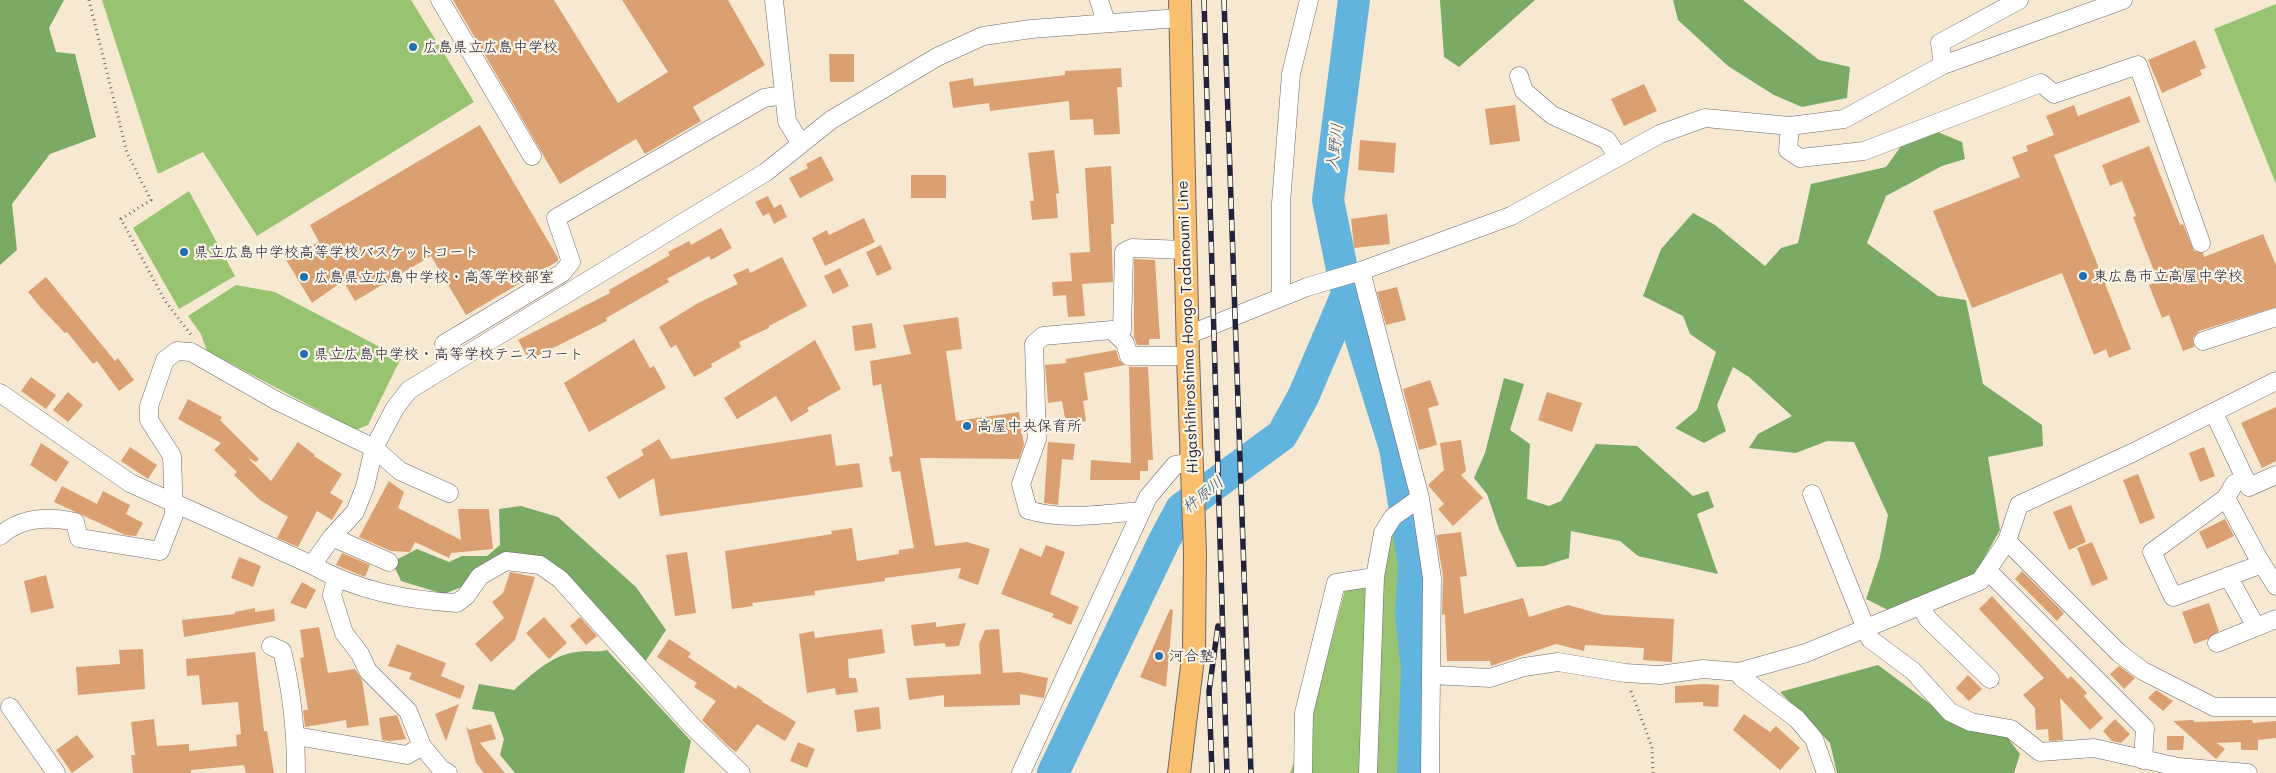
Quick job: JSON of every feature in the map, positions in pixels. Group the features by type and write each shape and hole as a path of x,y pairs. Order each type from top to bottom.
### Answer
{"main road":[{"name":"Higashihiroshima Hongo Tadanoumi Line","path":"1178,773 1194,650 1195,554 1185,250 1180,9"}],"street":[{"path":"440,0 532,156"},
{"path":"774,0 787,122 801,144"},
{"path":"1099,0 1106,22"},
{"path":"1281,297 1281,203 1291,74 1309,0"},
{"path":"1943,65 1940,43 2019,0"},
{"path":"1141,511 1083,516 1040,514 1028,510 1021,484 1037,439 1034,344 1043,336 1112,330 1125,343 1129,356 1188,345 1281,297 1361,271 1511,216 1660,134 1706,118 1790,126 1844,119 1943,65 2124,0"},
{"path":"312,565 332,537 355,512 365,487 374,448 395,408 409,390 766,172 831,120 937,57 983,36 1031,29 1106,22 1180,9"},
{"path":"1790,126 1788,150 1800,158 1864,151 2041,84 2054,94 2138,65 2201,242"},
{"path":"1519,76 1524,91 1552,115 1607,140 1618,157"},
{"path":"444,344 562,273 571,262 556,218 764,98 784,94"},
{"path":"1118,337 1122,330 1124,252 1132,248 1185,250"},
{"path":"1361,271 1418,500 1432,578 1430,773"},
{"path":"2203,341 2276,318"},
{"path":"0,536 11,526 28,521 55,518 75,522 79,538 160,551 174,515 172,504 172,456 149,420 149,406 165,360 177,352 191,352 277,401 374,448 400,470 449,493"},
{"path":"1431,675 1490,678 1524,667 1558,662 1625,674 1660,675 1703,669 1739,672 1806,653 1922,607 1980,581 2007,541 2018,505 2214,413 2276,381"},
{"path":"0,393 130,483 172,504 312,565 336,579 397,597 457,603 466,596 480,576 506,560 540,565 560,579 692,726 742,773"},
{"path":"2214,413 2249,487 2276,475"},
{"path":"1021,773 1148,497 1175,465 1191,462"},
{"path":"2245,478 2234,484 2226,498 2152,552 2173,597 2262,564"},
{"path":"1812,494 1870,639 1913,671 1950,712 1971,722 2012,729 2040,752 2094,748 2178,767 2248,773"},
{"path":"2226,498 2276,586"},
{"path":"1368,773 1375,577 1383,533 1393,517 1418,500"},
{"path":"332,537 389,562"},
{"path":"2007,541 2119,653 2143,671 2214,707 2276,707"},
{"path":"1988,571 2145,728 2143,760"},
{"path":"2228,576 2256,627"},
{"path":"1303,773 1304,713 1336,583 1375,577"},
{"path":"336,579 332,595 344,633 360,654 368,671 408,711 422,746 441,769 448,773"},
{"path":"1922,607 1928,619 1990,679"},
{"path":"2217,643 2276,619"},
{"path":"271,646 282,651 290,683 296,736 296,773"},
{"path":"1739,672 1742,677 1797,719 1814,739 1826,773"},
{"path":"10,707 56,773"},
{"path":"296,736 407,755 422,746"}],"path":[{"path":"89,0 127,153 151,200 121,219 165,301 194,339 191,352"},
{"path":"1625,674 1652,747 1653,773"}],"green space":[{"path":"0,0 64,0 49,28 56,52 75,54 96,137 50,154 12,204 17,250 0,265"},
{"path":"102,0 411,0 474,102 257,236 203,152 158,174"},
{"path":"1440,0 1535,0 1459,67 1444,57"},
{"path":"1673,0 1743,0 1819,60 1850,67 1847,98 1802,107 1774,95 1728,66 1678,20"},
{"path":"2276,4 2276,184 2214,29"},
{"path":"1938,132 1962,142 1965,159 1942,166 1886,196 1867,243 1938,296 1966,300 1983,384 2042,425 2043,446 1988,457 2000,530 1975,574 1888,610 1866,599 1880,557 1888,515 1854,442 1827,441 1796,453 1749,448 1758,434 1792,416 1749,377 1733,367 1717,405 1726,431 1704,443 1675,428 1697,410 1716,352 1690,334 1683,316 1643,296 1661,249 1693,213 1715,225 1765,266 1781,248 1798,243 1811,184 1886,167 1904,142"},
{"name":"県立広島中学校高等学校バスケットコート","path":"189,191 235,276 179,309 133,228"},
{"name":"県立広島中学校・高等学校テニスコート","path":"236,285 275,292 401,358 368,425 356,430 207,351 201,334 188,316"},
{"path":"1504,378 1524,384 1510,430 1530,444 1527,499 1549,506 1561,501 1596,444 1637,446 1693,496 1708,491 1714,507 1697,514 1718,574 1638,556 1620,541 1571,531 1569,558 1544,566 1517,567 1499,529 1487,494 1474,478 1485,453"},
{"path":"521,506 558,517 636,587 666,630 645,662 546,561 509,554 469,584 444,594 401,581 389,555 396,560 417,549 449,562 462,556 487,556 500,545 499,509"},
{"path":"1401,525 1404,773 1290,773 1311,717 1345,590 1375,585 1385,529"},
{"path":"607,650 691,741 684,773 515,773 500,755 504,739 494,712 472,709 479,684 514,690 542,666 559,657 576,652"},
{"path":"1878,665 1948,717 2004,733 2020,754 2014,773 1837,773 1830,743 1780,692"}],"building":[{"path":"453,0 554,0 618,103 668,72 622,0 728,0 765,65 693,107 701,121 645,154 636,139 560,184"},
{"path":"2195,40 2206,68 2200,70 2202,75 2162,93 2148,60"},
{"path":"829,54 854,54 854,82 830,82"},
{"path":"1121,68 1122,87 1117,87 1120,134 1094,135 1093,119 1070,120 1069,101 990,111 989,103 953,108 949,82 973,78 974,86 1065,75 1065,71"},
{"path":"1644,84 1657,111 1624,126 1611,99"},
{"path":"2130,96 2140,122 2054,155 2131,349 2109,358 2106,349 2094,355 2062,273 1972,308 1933,211 2020,177 2012,157 2028,151 2026,146 2054,135 2046,116 2074,105 2078,116"},
{"path":"1515,105 1520,141 1490,145 1485,109"},
{"path":"480,125 558,261 466,315 431,256 355,301 343,281 312,303 285,258 319,242 310,225"},
{"path":"1360,140 1396,143 1394,173 1358,170"},
{"path":"2149,146 2180,225 2183,224 2194,251 2203,253 2204,257 2263,234 2276,265 2276,307 2199,331 2193,338 2194,347 2183,351 2169,315 2162,318 2149,285 2158,281 2133,217 2136,216 2122,181 2110,186 2102,165"},
{"path":"1054,150 1059,193 1056,194 1058,218 1032,220 1030,201 1034,201 1028,153"},
{"path":"821,156 834,180 800,198 789,178 808,168 806,164"},
{"path":"1111,166 1114,224 1111,224 1113,282 1082,284 1085,316 1068,317 1066,295 1053,296 1052,282 1072,281 1070,253 1090,252 1085,168"},
{"path":"911,175 946,175 946,198 911,198"},
{"path":"768,196 774,208 781,204 787,217 774,224 769,213 763,216 755,202"},
{"path":"1387,214 1390,244 1354,248 1351,219"},
{"path":"864,218 875,242 825,266 812,238 827,230 829,235"},
{"path":"721,228 732,248 711,260 709,256 667,279 669,282 606,318 607,321 529,360 518,340 610,293 609,290 670,255 668,252 689,241 691,245"},
{"path":"881,245 892,269 877,276 866,252"},
{"path":"782,257 807,306 769,326 769,328 739,342 741,347 711,364 712,367 694,377 676,345 671,348 659,327 698,303 738,284 733,275 748,268 750,273"},
{"path":"1134,259 1155,260 1160,339 1149,339 1149,345 1137,345 1134,337"},
{"path":"840,268 849,286 833,294 824,276"},
{"path":"46,277 115,361 118,358 134,380 119,391 97,361 93,364 67,332 65,333 41,308 28,292"},
{"path":"1397,287 1406,320 1386,325 1377,292"},
{"path":"958,317 962,349 946,351 956,421 1019,412 1024,445 1019,459 920,458 935,546 967,542 990,549 978,585 958,578 961,568 885,578 885,581 814,591 815,595 752,603 753,606 732,609 725,551 832,534 831,531 852,528 857,561 899,554 899,550 914,548 900,471 892,472 889,457 893,456 881,384 873,386 870,361 911,354 903,325"},
{"path":"872,323 876,348 855,351 852,326"},
{"path":"634,339 650,368 654,366 666,388 589,432 564,383"},
{"path":"815,340 841,389 807,408 809,411 791,422 776,396 737,419 724,398"},
{"path":"1116,350 1119,360 1125,365 1084,373 1088,400 1083,401 1086,421 1066,424 1062,401 1048,403 1045,365 1066,363 1066,359"},
{"path":"1129,367 1148,367 1153,460 1148,460 1148,471 1140,471 1140,480 1090,480 1091,460 1131,463"},
{"path":"31,377 56,395 46,409 21,391"},
{"path":"1430,380 1439,405 1428,408 1437,445 1419,450 1403,389"},
{"path":"68,392 83,405 68,422 53,410"},
{"path":"1547,392 1582,403 1572,432 1538,420"},
{"path":"188,399 222,417 220,420 259,459 256,462 248,458 271,481 298,442 314,456 342,474 330,493 343,501 332,520 317,511 298,547 277,538 288,517 260,500 234,475 237,472 214,450 221,443 178,419"},
{"path":"2276,407 2276,461 2262,468 2241,423"},
{"path":"831,434 836,466 859,463 863,487 660,516 654,478 619,499 606,477 644,455 641,450 659,439 671,459"},
{"path":"1461,440 1466,471 1461,475 1483,498 1453,526 1438,509 1444,504 1428,485 1444,470 1440,443"},
{"path":"1048,442 1075,444 1073,460 1062,459 1058,505 1044,503"},
{"path":"41,443 69,462 56,482 30,465"},
{"path":"130,447 157,465 148,479 121,461"},
{"path":"2204,447 2215,476 2200,482 2189,453"},
{"path":"2138,474 2155,518 2140,524 2123,480"},
{"path":"389,481 404,492 398,508 461,540 458,509 489,509 493,549 451,553 449,558 415,542 410,552 391,551 359,537"},
{"path":"62,486 97,504 103,491 130,505 126,514 143,523 136,536 125,535 54,502"},
{"path":"2071,505 2086,542 2069,550 2053,512"},
{"path":"2225,519 2234,536 2207,549 2199,532"},
{"path":"1461,532 1467,576 1460,577 1464,614 1523,598 1529,617 1568,605 1604,615 1674,619 1672,662 1643,660 1644,648 1585,645 1584,651 1556,644 1491,666 1490,661 1447,661 1445,614 1442,615 1443,576 1436,535"},
{"path":"2092,542 2108,579 2092,586 2077,548"},
{"path":"1046,545 1065,552 1050,594 1079,607 1071,625 1052,617 1054,614 1001,594 1020,548 1041,557"},
{"path":"687,552 696,613 675,616 666,555"},
{"path":"342,553 370,565 365,577 336,565"},
{"path":"239,557 261,566 253,587 231,578"},
{"path":"2022,571 2064,613 2057,621 2015,579"},
{"path":"510,572 535,577 515,640 491,662 475,644 504,618 492,602 503,593"},
{"path":"46,575 54,608 31,613 24,581"},
{"path":"302,582 316,590 306,609 290,603"},
{"path":"1992,596 2068,679 2071,676 2087,693 2084,696 2103,718 2090,730 2060,698 2063,740 2049,741 2048,729 2036,730 2035,708 2023,695 2044,678 1979,609"},
{"path":"2209,603 2219,631 2208,639 2194,644 2182,612"},
{"path":"255,608 255,612 274,609 275,621 184,637 182,620 235,614 235,612"},
{"name":"河合塾","path":"1170,609 1173,610 1166,687 1140,677"},
{"path":"544,617 567,643 549,659 526,633"},
{"path":"580,617 597,636 586,645 570,626"},
{"path":"936,622 936,627 966,623 959,646 946,647 945,643 914,646 911,625"},
{"path":"319,627 328,673 355,669 362,680 369,725 347,728 346,720 305,727 303,710 308,710 300,658 304,657 300,630"},
{"path":"882,629 885,653 848,659 849,678 856,678 858,692 836,695 835,688 807,693 799,634 814,631 815,638"},
{"path":"999,629 1003,673 1019,672 1048,678 1044,698 1020,694 1020,705 944,707 944,695 909,700 906,678 981,674 979,644 985,630"},
{"path":"669,639 691,653 688,657 736,689 738,685 796,722 785,741 757,724 736,752 728,746 702,720 716,701 694,687 697,683 657,657"},
{"path":"397,644 446,663 441,676 465,686 460,699 409,679 412,673 388,666"},
{"path":"143,649 145,689 78,695 76,667 120,664 119,650"},
{"path":"255,652 264,731 267,731 274,773 246,773 244,765 191,770 191,773 133,773 131,755 135,755 131,722 154,719 157,746 189,744 189,751 237,746 236,735 241,734 238,702 202,705 199,675 187,676 186,659"},
{"path":"2119,666 2135,678 2124,689 2110,674"},
{"path":"1968,675 1982,689 1969,701 1956,688"},
{"path":"1719,685 1718,707 1703,706 1703,702 1675,703 1675,686"},
{"path":"2156,690 2173,701 2163,711 2148,698"},
{"path":"459,704 446,741 435,714"},
{"path":"879,707 881,729 857,732 854,710"},
{"path":"1744,714 1770,732 1776,726 1800,748 1780,770 1733,730"},
{"path":"397,715 406,739 382,740 379,718"},
{"path":"2115,719 2130,734 2121,743 2112,741 2103,731"},
{"path":"2193,720 2195,722 2252,720 2253,723 2276,721 2276,738 2258,740 2258,750 2241,750 2241,742 2217,743 2225,749 2216,759 2173,721"},
{"path":"491,724 496,739 480,743 505,773 484,773 476,763 466,726 469,730"},
{"path":"77,735 94,757 72,773 56,750"},
{"path":"2167,736 2184,736 2183,750 2167,750"},
{"path":"798,742 815,749 807,768 790,761"}],"waterway":[{"name":"入野川","path":"1354,0 1328,200 1347,294 1395,448 1414,565 1411,615 1417,668 1413,773"},
{"name":"杵原川","path":"1053,773 1181,509 1282,435 1303,397 1347,294"}],"railway":[{"path":"1204,0 1227,773"},
{"path":"1224,0 1251,773"},
{"path":"1212,773 1209,691 1218,626"}],"place":[{"name":"広島県立広島中学校","path":"413,47"},
{"name":"県立広島中学校高等学校バスケットコート","path":"184,252"},
{"name":"東広島市立高屋中学校","path":"2083,276"},
{"name":"広島県立広島中学校・高等学校部室","path":"304,277"},
{"name":"県立広島中学校・高等学校テニスコート","path":"304,354"},
{"name":"高屋中央保育所","path":"967,426"},
{"name":"河合塾","path":"1159,656"}]}
